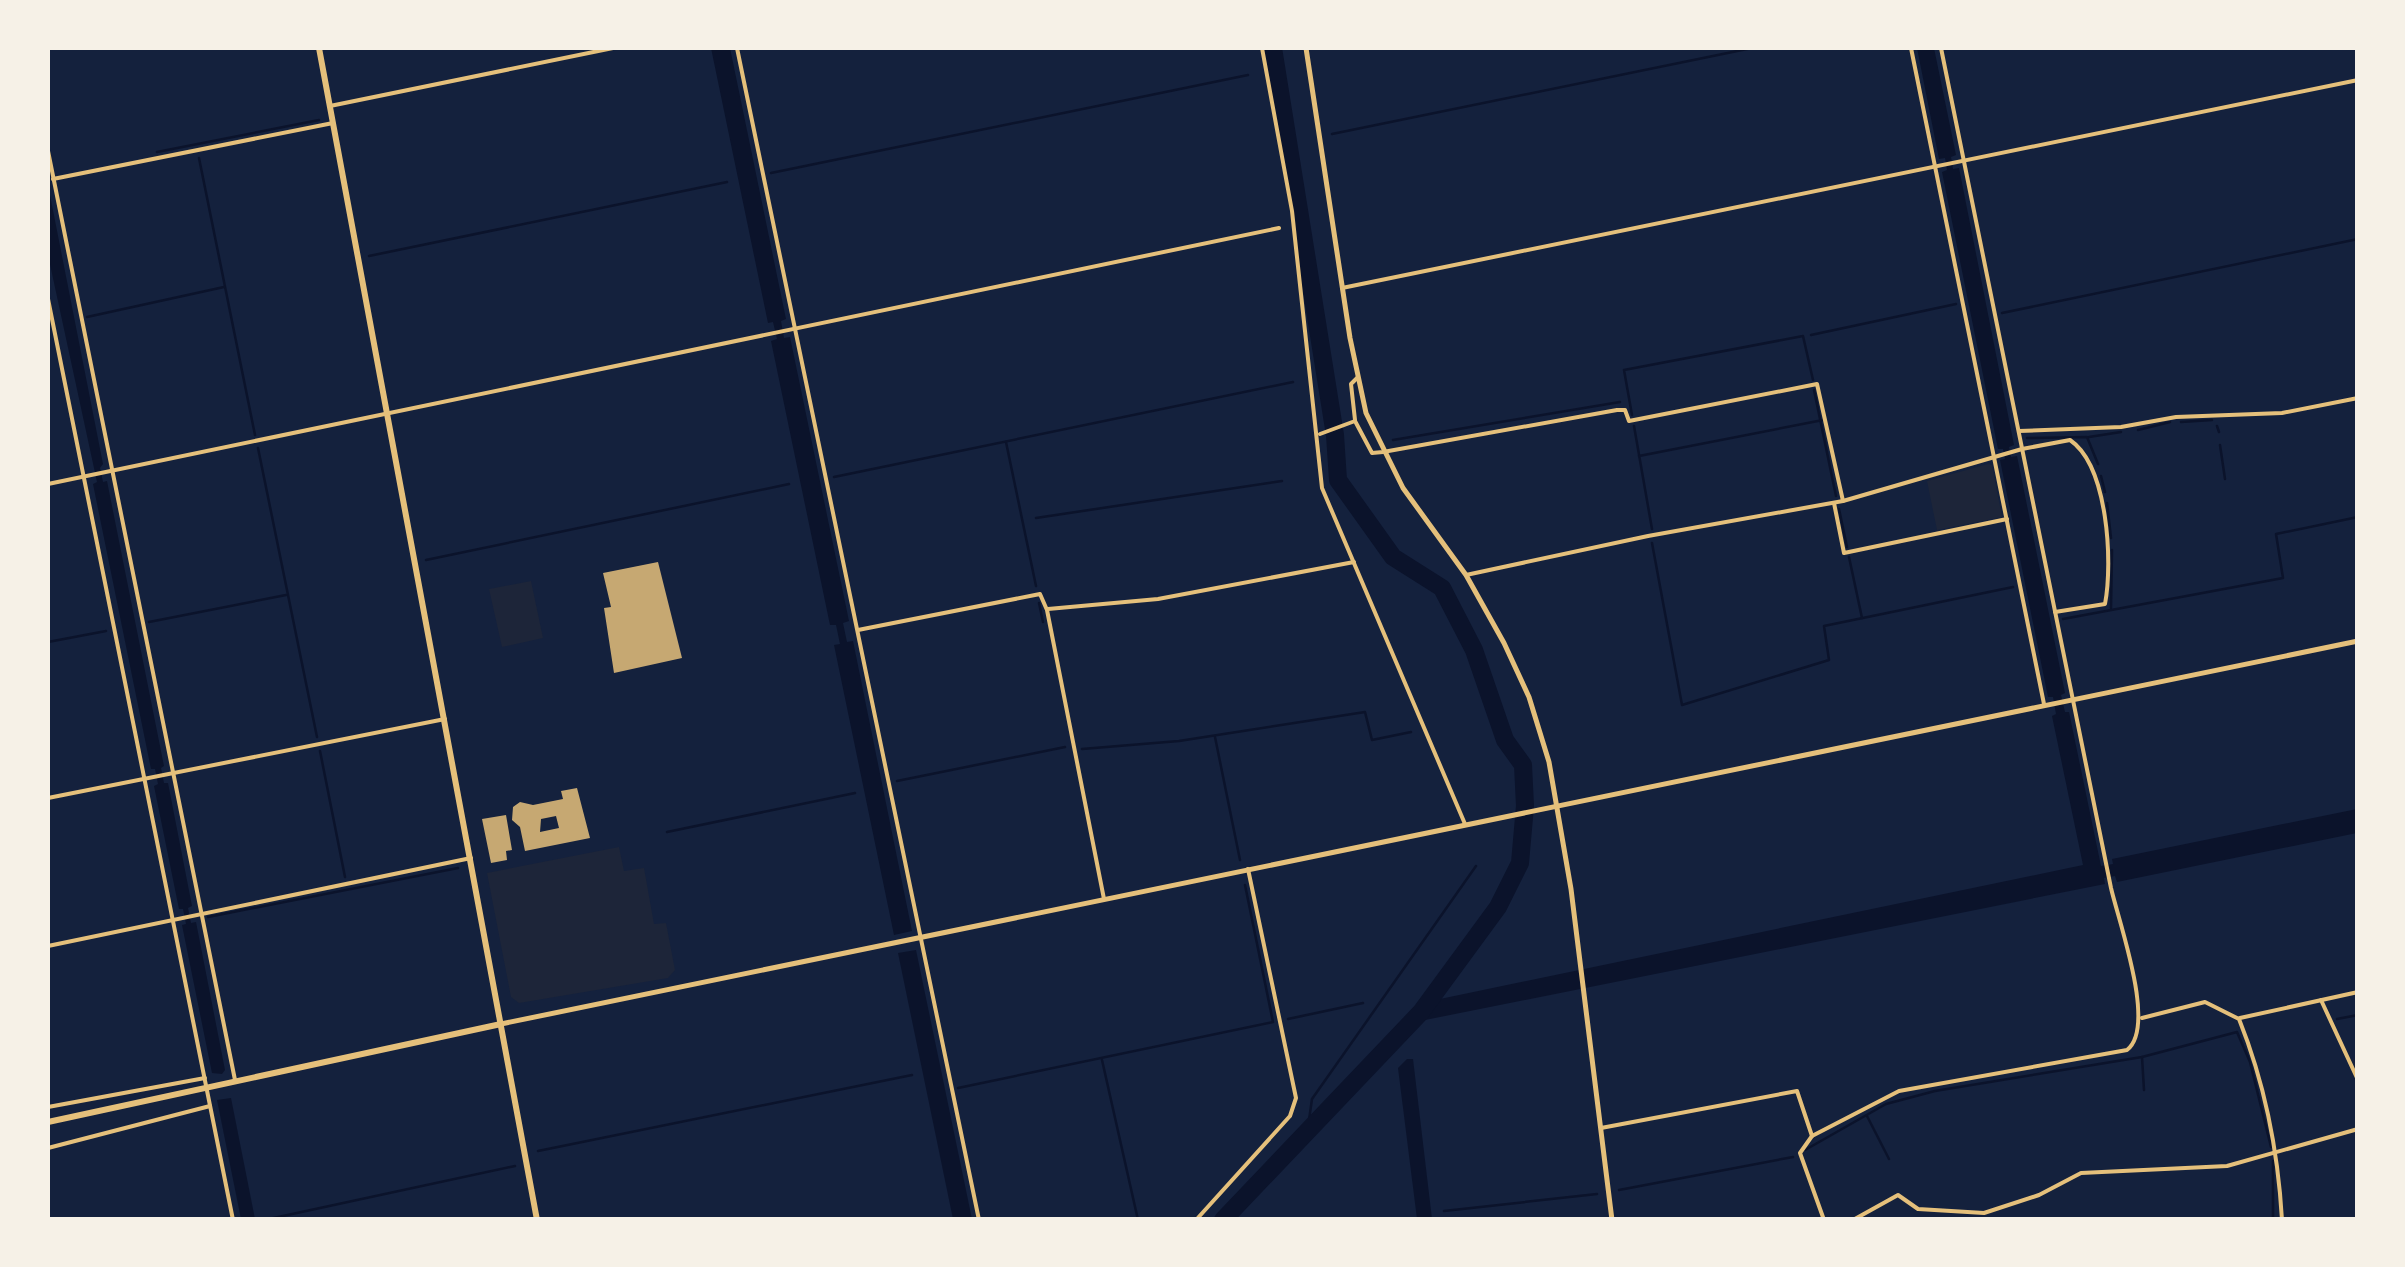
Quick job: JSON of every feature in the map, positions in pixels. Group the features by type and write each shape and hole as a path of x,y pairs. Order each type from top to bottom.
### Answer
{"main road":[{"path":"319,48 537,1220"},
{"path":"48,1122 206,1083 501,1024"}],"street":[{"path":"330,106 613,48"},
{"path":"737,48 979,1220"},
{"path":"1262,48 1292,211 1322,433 1322,488 1465,824"},
{"path":"1306,48 1357,378 1383,452 1466,575 1530,697 1558,804 1612,1220"},
{"path":"1911,48 2046,705"},
{"path":"1824,1220 1800,1153 1812,1136 1899,1090 2128,1050 2136,1043 2142,1018 2071,700 1941,48"},
{"path":"1342,288 2358,80"},
{"path":"53,179 333,123"},
{"path":"48,151 235,1080"},
{"path":"48,484 1279,228"},
{"path":"48,299 234,1220"},
{"path":"1357,378 1350,384 1353,421 1372,453 1617,410 1625,410 1629,422 1817,384 1843,501"},
{"path":"2019,431 2121,427 2176,416 2282,414 2358,398"},
{"path":"1322,433 1353,421"},
{"path":"1466,575 1648,536 1843,501 2022,449 2070,440 2084,450 2101,500 2109,582 2105,604 2055,612"},
{"path":"1834,503 1844,553 2007,519"},
{"path":"1048,610 1158,599 1354,562"},
{"path":"858,630 1040,594 1048,610 1104,898"},
{"path":"501,1024 2358,641"},
{"path":"48,798 444,719"},
{"path":"48,946 471,858"},
{"path":"1196,1220 1290,1116 1296,1098 1248,868"},
{"path":"2142,1018 2204,1002 2239,1019 2358,992"},
{"path":"2321,1000 2358,1080"},
{"path":"2239,1019 2253,1054 2278,1152 2282,1220"},
{"path":"48,1107 206,1083"},
{"path":"1601,1128 1797,1091 1812,1136"},
{"path":"48,1148 210,1106"},
{"path":"1853,1220 1898,1195 1918,1209 1985,1216 2040,1195 2082,1172 2162,1167 2208,1169 2358,1129"}],"shaded area":[{"path":"711,48 730,48 786,319 781,321 784,338 790,337 849,621 843,623 847,642 853,641 912,931 894,935 834,645 840,644 836,625 830,625 771,341 777,339 773,322 768,323"},
{"path":"1917,48 1934,48 1956,155 1951,157 1953,169 1959,168 2014,445 2009,447 2011,457 2017,456 2065,693 2061,695 2065,712 2069,712 2101,866 2113,864 2112,859 2357,809 2357,833 2117,882 2115,876 2104,878 2105,884 1420,1021 1440,999 2083,865 2052,716 2056,714 2053,697 2048,697 2000,460 2005,459 2003,449 1998,449 1942,172 1947,170 1945,158 1939,159"},
{"path":"48,185 103,464 100,468 103,482 107,481 164,766 164,783 168,783 192,906 188,908 191,923 196,922 225,1070 222,1074 212,1073 182,925 186,924 183,909 179,909 154,786 158,784 155,769 151,769 93,484 97,482 48,255"},
{"path":"1992,465 2002,517 1937,530 1927,481"},
{"path":"531,581 543,638 502,647 489,589"},
{"path":"619,847 624,871 644,868 654,924 666,923 675,970 668,978 519,1003 511,997 487,873"},
{"path":"916,950 972,1219 953,1219 898,953"},
{"path":"1407,1059 1413,1059 1432,1219 1417,1219 1398,1068"},
{"path":"231,1098 255,1219 241,1219 217,1100"}],"building":[{"path":"658,562 682,658 614,673 604,608 611,607 603,573"},
{"path":"577,788 590,838 525,851 520,827 512,820 513,807 520,802 533,805 563,799 561,791","holes":["556,816 559,828 540,832 541,819"]},
{"path":"506,815 512,850 506,851 507,860 491,863 482,819"}],"waterway":[{"path":"1223,1220 1421,1012 1498,907 1520,863 1525,806 1523,765 1505,740 1474,650 1442,588 1393,557 1338,480 1335,435 1273,48"},
{"path":"1332,134 1752,48"},
{"path":"771,173 1248,75"},
{"path":"157,152 319,120"},
{"path":"199,158 255,435"},
{"path":"369,256 727,182"},
{"path":"2002,313 2358,239"},
{"path":"87,317 224,287"},
{"path":"1811,335 1956,304"},
{"path":"1632,415 1624,370 1803,336 1813,380"},
{"path":"834,477 1293,382"},
{"path":"1814,390 1836,496"},
{"path":"1393,440 1620,402"},
{"path":"1639,456 1823,420"},
{"path":"2181,422 2212,420"},
{"path":"2138,430 2170,422"},
{"path":"1634,426 1652,529"},
{"path":"2217,426 2219,432"},
{"path":"2089,437 2121,432"},
{"path":"2027,438 2087,437 2098,464"},
{"path":"1006,442 1036,586"},
{"path":"2220,445 2225,479"},
{"path":"258,448 317,737"},
{"path":"2101,476 2105,492"},
{"path":"1036,518 1282,481"},
{"path":"426,560 789,484"},
{"path":"2107,503 2111,538"},
{"path":"1839,509 1847,547"},
{"path":"2063,619 2283,578 2276,534 2358,517"},
{"path":"1652,543 1682,705 1829,660 1824,626 2013,587"},
{"path":"2111,608 2112,550"},
{"path":"1849,557 1862,618"},
{"path":"149,622 286,595"},
{"path":"1039,603 1043,622"},
{"path":"48,642 106,631"},
{"path":"1082,749 1179,741 1365,712 1372,740 1411,732"},
{"path":"1215,737 1240,860"},
{"path":"897,781 1065,747"},
{"path":"320,751 345,877"},
{"path":"667,832 855,793"},
{"path":"1308,1127 1312,1099 1476,866"},
{"path":"208,917 458,868"},
{"path":"958,1088 1273,1022 1245,885"},
{"path":"1288,1019 1363,1003"},
{"path":"1421,1012 1430,1010"},
{"path":"2337,1019 2358,1015"},
{"path":"1805,1150 1886,1104 1935,1091 2142,1057 2237,1032 2250,1062 2271,1147"},
{"path":"2142,1057 2144,1090"},
{"path":"1102,1060 1138,1220"},
{"path":"538,1151 912,1075"},
{"path":"1867,1116 1889,1159"},
{"path":"1619,1190 1793,1157"},
{"path":"2273,1161 2273,1220"},
{"path":"269,1219 515,1166"},
{"path":"1444,1211 1597,1194"}]}
